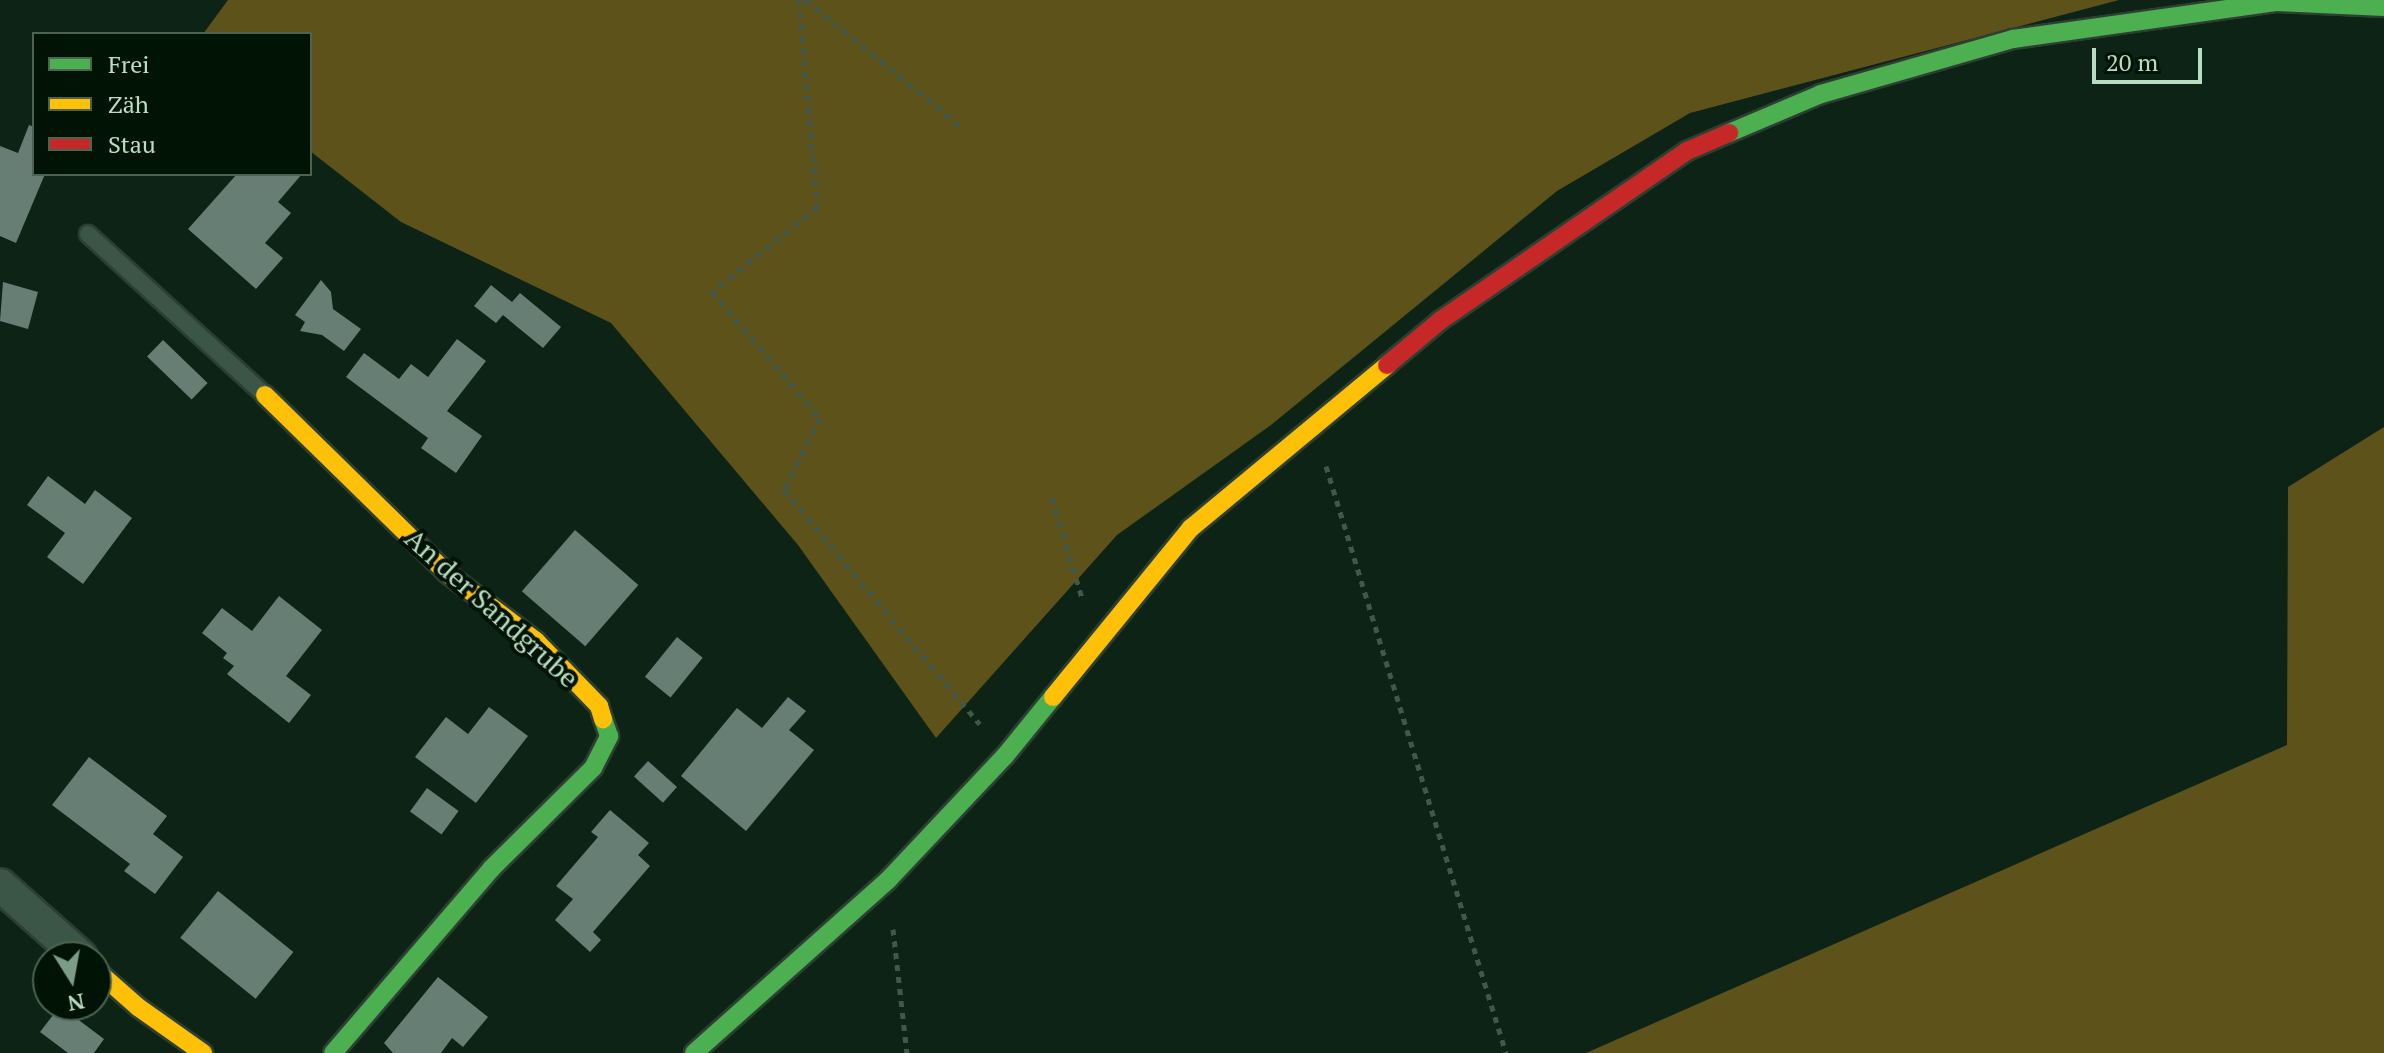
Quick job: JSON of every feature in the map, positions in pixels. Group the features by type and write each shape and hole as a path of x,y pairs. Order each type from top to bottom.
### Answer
{"street":[{"path":"694,1053 888,880 1005,756 1191,528 1441,320 1687,151 1821,94 2013,39 2277,2 2384,7"},
{"name":"An der Sandgrube","path":"265,395 448,574 536,641 599,706 609,736 593,768 491,869 333,1053"},
{"path":"0,885 63,941"},
{"path":"112,984 138,1007 203,1053"}],"lane":[{"path":"88,234 265,395"}],"path":[{"path":"799,0 817,207 712,292 820,418 784,490 1005,756"},
{"path":"806,0 964,129"},
{"path":"1313,426 1506,1053"},
{"path":"1052,498 1096,645"},
{"path":"888,880 907,1053"}],"shaded area":[{"path":"228,0 2119,0 1690,113 1557,191 1271,425 1117,535 936,738 798,545 611,323 401,222 312,153 312,32 204,32"},
{"path":"2384,427 2384,1053 1586,1053 2287,745 2288,487"}],"building":[{"path":"29,125 32,126 32,176 44,176 16,243 0,236 0,146 18,153"},
{"path":"235,176 300,176 278,202 291,213 265,243 283,258 256,289 188,229"},
{"path":"321,280 331,292 333,309 361,329 344,351 322,335 300,331 305,322 295,315"},
{"path":"3,282 38,292 28,329 0,321"},
{"path":"491,285 512,302 520,293 561,327 543,348 503,315 496,323 474,306"},
{"path":"457,339 486,361 447,411 482,436 456,473 421,448 428,438 346,377 364,353 399,379 411,364 428,377"},
{"path":"163,340 208,383 192,400 147,357"},
{"path":"48,476 85,504 95,490 132,518 83,584 47,557 65,533 27,505"},
{"path":"575,530 638,585 585,646 522,591"},
{"path":"279,596 322,630 286,676 311,695 289,723 227,674 234,666 223,658 227,653 202,633 222,608 252,631"},
{"path":"677,637 703,658 671,697 645,677"},
{"path":"788,697 806,711 789,730 814,750 746,831 681,776 737,708 762,728"},
{"path":"489,707 528,736 476,803 415,757 446,717 468,734"},
{"path":"89,757 167,816 153,834 183,857 155,894 124,871 130,864 52,805"},
{"path":"648,761 677,787 663,803 634,777"},
{"path":"427,788 459,811 442,834 410,811"},
{"path":"610,810 649,843 638,855 650,866 593,932 601,940 590,952 555,920 573,899 556,886 598,837 591,832"},
{"path":"218,891 293,952 256,999 180,938"},
{"path":"438,977 488,1017 463,1047 452,1038 441,1053 393,1053 384,1043"},
{"path":"48,1021 80,1021 104,1039 94,1053 68,1053 40,1032"}],"traffic: fast":[{"path":"1729,133 1821,94 2013,39 2277,2 2384,7"},
{"path":"694,1053 888,880 1005,756 1053,697"},
{"path":"333,1053 491,869 593,768 609,736 603,719"}],"traffic: slow":[{"path":"1053,697 1191,528 1387,365"},
{"path":"265,395 448,574 536,641 599,706 603,719"},
{"path":"112,984 138,1007 203,1053"}],"traffic: jam":[{"path":"1387,365 1441,320 1687,151 1729,133"}]}
